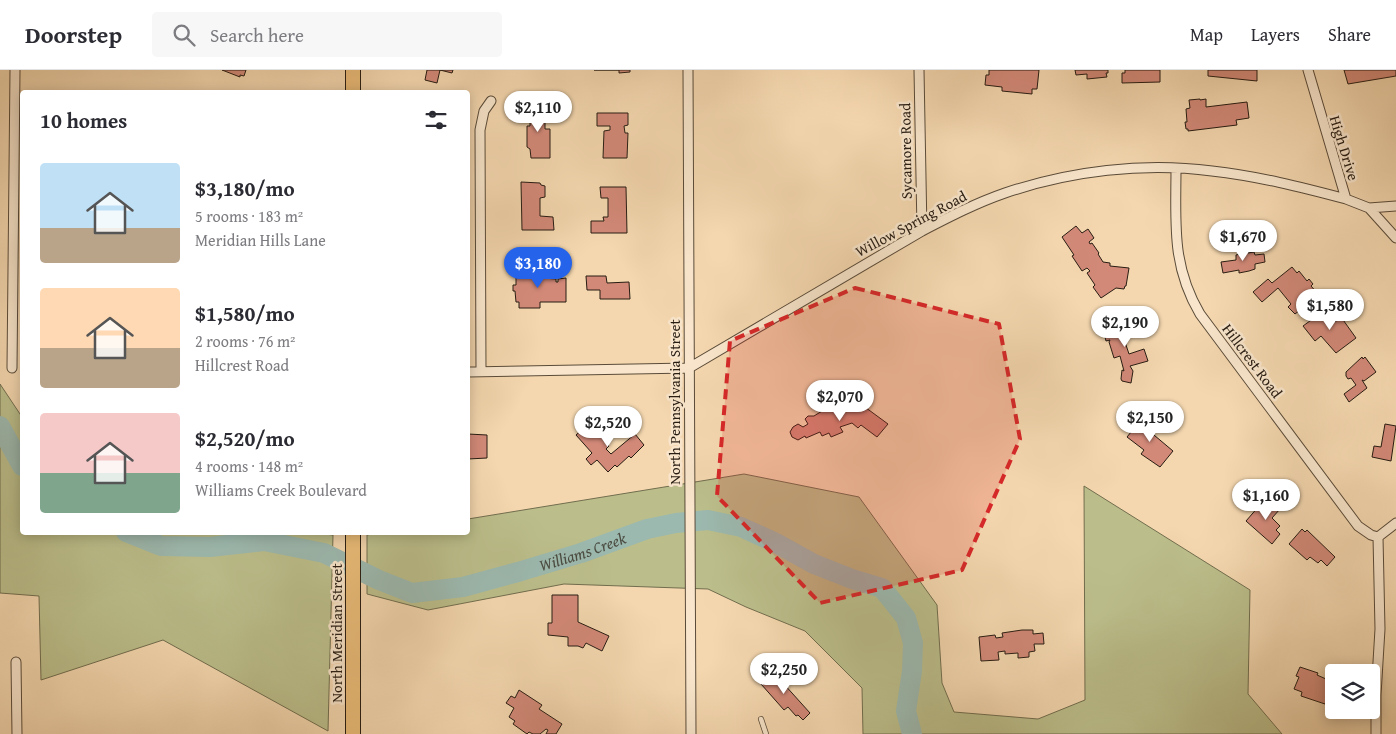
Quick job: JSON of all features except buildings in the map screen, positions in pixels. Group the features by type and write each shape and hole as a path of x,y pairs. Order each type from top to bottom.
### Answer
{"main road":[{"path":"353,70 353,90"},
{"name":"North Meridian Street","path":"353,535 353,734"}],"street":[{"path":"12,368 15,70"},
{"name":"North Pennsylvania Street","path":"688,70 691,734"},
{"name":"Sycamore Road","path":"919,70 922,230"},
{"name":"High Drive","path":"1308,70 1346,198 1369,208 1396,238"},
{"path":"481,371 480,130 484,111 491,101"},
{"name":"Willow Spring Road","path":"689,368 922,230 983,202 1037,184 1065,177 1102,172 1152,167 1176,168 1210,170 1250,176 1346,198"},
{"name":"Hillcrest Road","path":"1176,168 1178,253 1183,280 1190,298 1358,526 1371,535 1378,537"},
{"path":"1369,208 1396,206"},
{"path":"470,372 689,368"},
{"path":"1376,734 1380,629 1378,537 1396,523"},
{"path":"16,662 17,734"}],"lane":[{"path":"761,719 766,734"}],"highlighted area":[{"path":"855,288 999,324 1020,439 962,570 820,603 717,496 730,341"}],"green space":[{"path":"0,384 20,414 20,535 333,535 328,731 163,640 41,680 39,596 0,593"},
{"path":"744,474 859,497 937,605 942,683 954,712 1038,719 1085,700 1084,486 1250,590 1248,694 1282,734 863,734 862,688 805,631 708,589 564,584 428,610 367,594 367,535 470,535 470,519"}],"waterway":[{"name":"Williams Creek","path":"0,426 20,462"},
{"name":"Williams Creek","path":"134,535 161,546 210,547 264,541 324,553 379,580 412,593 463,587 581,553 647,529 676,523 708,520 741,527 776,543 814,564 882,588 906,618 913,643 912,671 906,711 912,734"}]}
